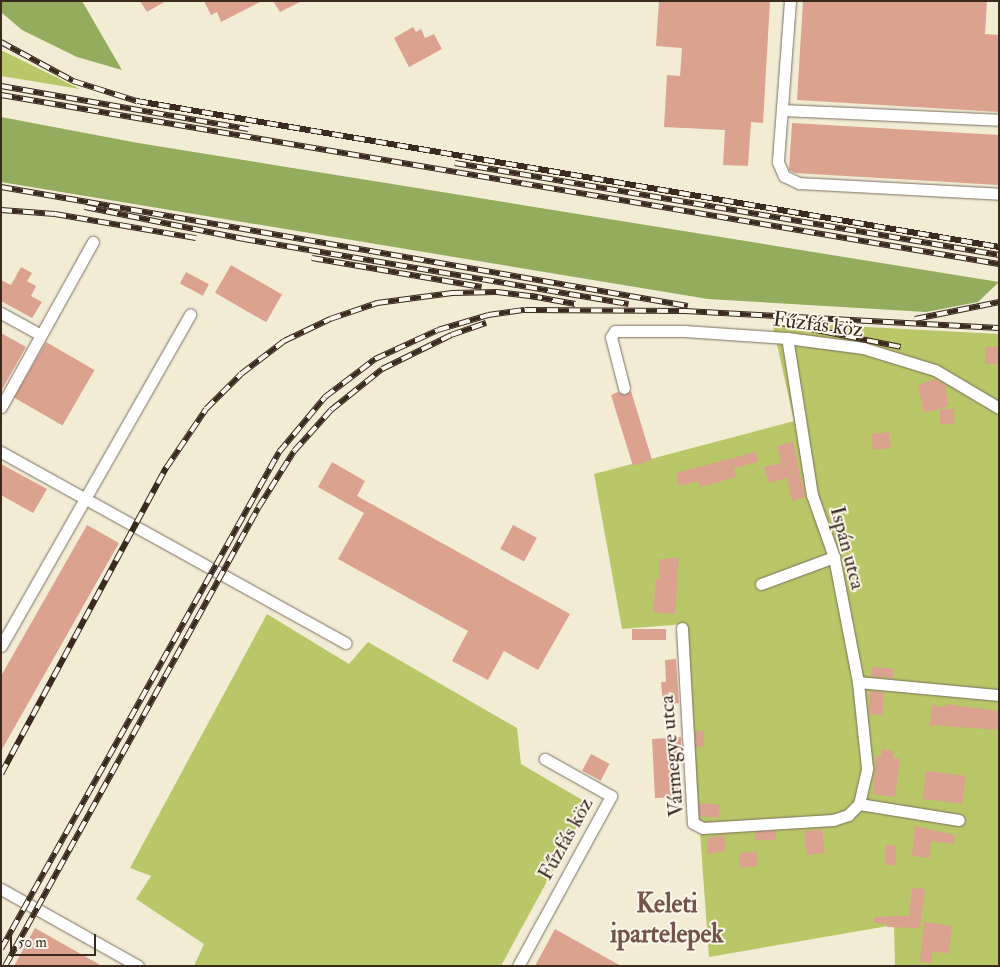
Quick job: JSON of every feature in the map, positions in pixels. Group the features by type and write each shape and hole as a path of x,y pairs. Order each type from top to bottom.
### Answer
{"street":[{"path":"790,1 778,162 781,173 792,181 999,194"},
{"path":"782,110 999,120"},
{"path":"1,407 39,334 93,242"},
{"path":"1,313 39,334"},
{"path":"1,646 190,314"},
{"name":"Fűzfás köz","path":"624,388 611,337 619,330 787,338 863,348 910,361 953,379 999,408"},
{"name":"Ispán utca","path":"787,338 812,495 834,557 858,682 867,768 859,804"},
{"path":"1,452 346,643"},
{"path":"761,584 834,557"},
{"name":"Vármegye utca","path":"682,628 693,823 703,828 834,820 848,815 859,804"},
{"path":"858,682 999,695"},
{"name":"Fűzfás köz","path":"518,966 611,796 545,759"},
{"path":"859,804 959,820"},
{"path":"1,889 138,966"}],"green space":[{"path":"1,1 82,1 122,70 77,57 22,30 1,12"},
{"path":"1,50 80,89 1,76"},
{"path":"1,117 138,143 999,282 978,302 926,312 708,299 1,182"},
{"path":"772,322 999,334 999,966 895,966 894,925 709,957 685,624 622,629 594,474 794,421"},
{"path":"267,614 349,664 368,642 517,728 521,764 589,804 501,966 194,966 204,944 136,899 151,876 130,868"}],"building":[{"path":"140,1 166,1 147,12"},
{"path":"204,1 262,1 221,22 217,12 211,15"},
{"path":"273,1 302,1 280,12"},
{"path":"659,1 770,1 763,123 751,122 748,166 723,165 725,130 664,127 667,75 680,76 682,48 656,46"},
{"path":"803,1 987,1 985,34 999,35 999,112 797,100"},
{"path":"413,27 416,32 421,29 425,38 434,34 442,49 409,67 394,38"},
{"path":"792,123 999,135 999,185 795,173 789,170"},
{"path":"231,265 282,294 266,322 215,293"},
{"path":"21,267 32,273 27,281 36,286 31,296 42,302 32,318 1,301 1,280 11,285"},
{"path":"186,272 209,284 203,296 180,283"},
{"path":"1,333 26,347 1,391"},
{"path":"46,342 94,370 62,425 14,397"},
{"path":"985,347 999,347 999,364 985,364"},
{"path":"935,379 945,385 948,406 924,413 918,385"},
{"path":"631,391 652,460 633,466 611,395 618,392 625,395"},
{"path":"940,409 954,409 954,424 940,424"},
{"path":"889,432 891,448 873,450 871,434"},
{"path":"793,442 805,497 792,501 787,478 769,483 764,467 781,463 777,446"},
{"path":"756,452 758,462 734,468 736,477 700,487 698,481 679,486 676,473"},
{"path":"332,462 365,481 357,496 570,614 538,670 504,651 488,680 452,661 468,631 338,559 364,513 318,487"},
{"path":"1,464 47,489 33,513 1,495"},
{"path":"87,525 119,543 1,751 1,676"},
{"path":"513,525 537,538 524,562 500,549"},
{"path":"679,558 675,614 653,612 656,579 659,579 659,559"},
{"path":"632,629 666,629 666,640 632,640"},
{"path":"676,659 679,703 663,705 661,682 666,682 665,660"},
{"path":"872,667 894,669 893,678 871,676"},
{"path":"870,691 884,692 882,715 868,714"},
{"path":"945,704 999,711 999,730 930,725 932,705 945,707"},
{"path":"695,731 704,731 704,747 695,747"},
{"path":"681,737 681,748 677,748 679,797 655,798 652,739"},
{"path":"882,749 894,751 893,758 900,759 895,797 873,794 876,756 881,756"},
{"path":"591,754 610,764 601,781 582,771"},
{"path":"926,771 966,776 962,804 923,799"},
{"path":"699,803 720,805 719,818 698,816"},
{"path":"915,826 955,835 954,844 931,841 929,858 912,856"},
{"path":"822,829 825,853 807,855 804,831"},
{"path":"755,831 776,831 776,840 755,840"},
{"path":"724,835 726,851 707,854 708,838"},
{"path":"886,845 896,845 896,865 886,865"},
{"path":"757,852 758,866 740,867 739,853"},
{"path":"912,888 925,889 920,928 887,927 887,924 874,923 874,917 909,916"},
{"path":"924,922 952,926 949,953 932,952 931,963 920,961"},
{"path":"35,928 102,966 14,966"},
{"path":"555,929 621,966 535,966"}],"railway":[{"path":"1,42 73,81 137,101 999,247"},
{"path":"1,86 248,129"},
{"path":"1,95 999,264"},
{"path":"455,163 999,255"},
{"path":"1,187 688,306"},
{"path":"85,207 244,239 629,304"},
{"path":"1,210 55,214 196,238"},
{"path":"312,258 482,287"},
{"path":"1,774 166,468 206,409 241,374 284,341 330,319 377,303 452,293 497,292 538,297"},
{"path":"531,296 575,304"},
{"path":"915,319 999,302"},
{"path":"1,949 279,452 325,397 375,359 438,330 488,315 525,310 685,311 999,328"},
{"path":"5,966 258,508 294,451 331,410 382,369 451,335 486,323"},
{"path":"781,323 901,347"}],"district":[{"name":"Keleti ipartelepek","path":"667,920"}]}
